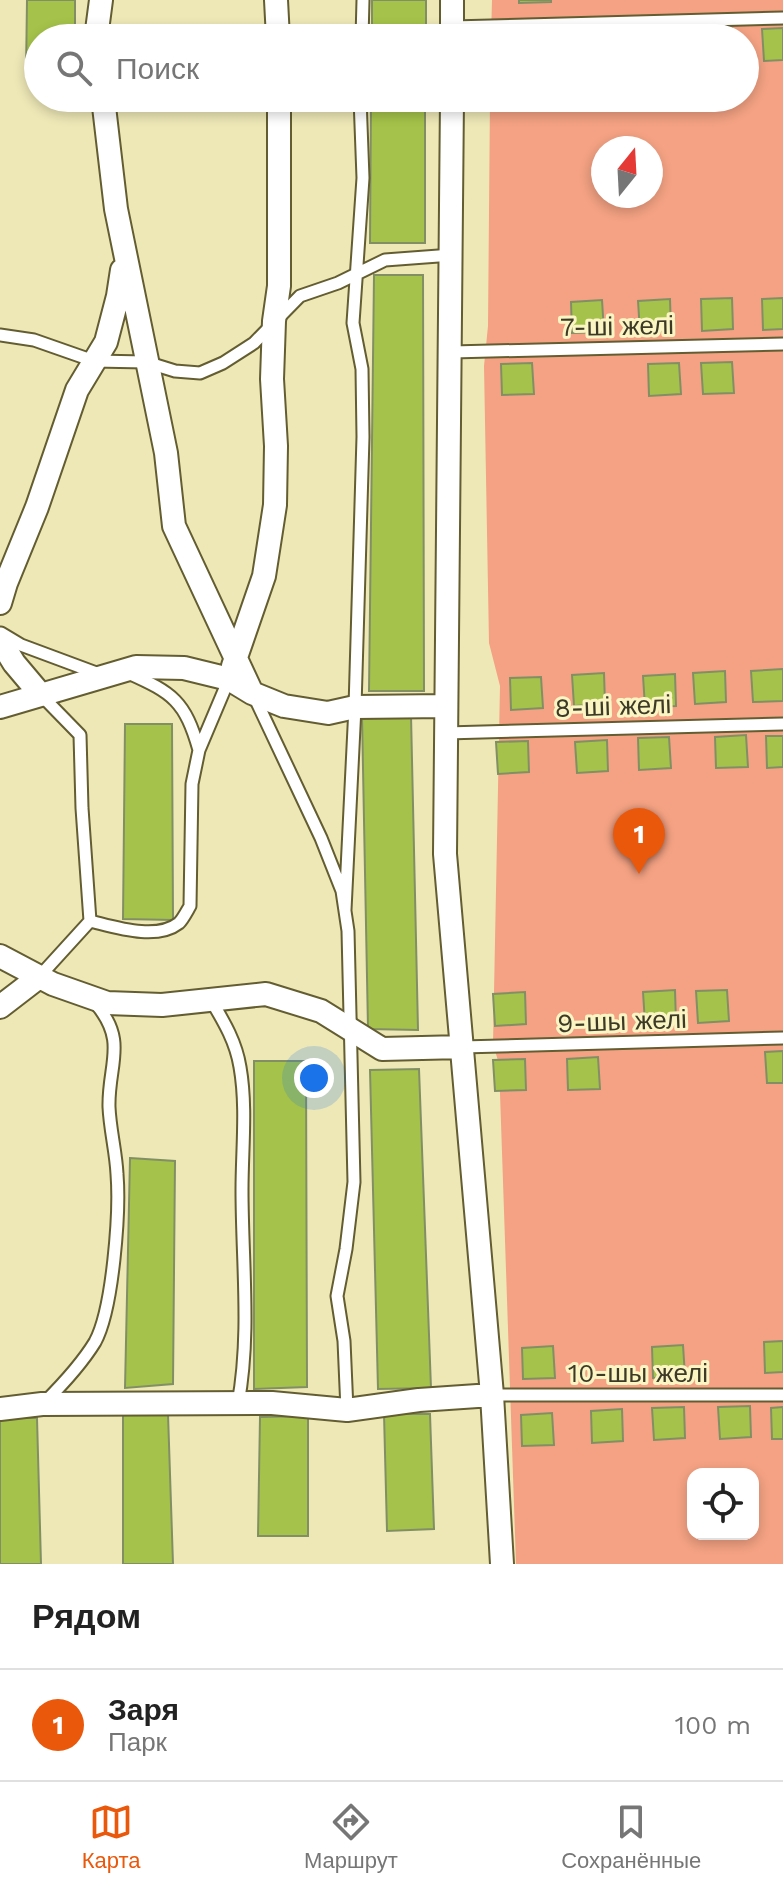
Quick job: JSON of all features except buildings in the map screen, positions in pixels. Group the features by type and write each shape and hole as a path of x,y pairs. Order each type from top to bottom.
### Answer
{"street":[{"path":"98,24 101,0"},
{"path":"276,0 277,24"},
{"path":"452,0 452,24"},
{"path":"105,112 116,209 166,453 174,526 232,669 252,693 284,706 328,713 355,707 445,706"},
{"path":"232,669 264,576 275,505 276,446 272,379 279,286 279,112"},
{"path":"452,112 445,854 492,1395 502,1564"},
{"path":"0,603 77,390 106,342 118,296 124,249"},
{"path":"0,640 14,663 41,695"},
{"path":"0,707 136,667 232,669"},
{"path":"0,956 39,977 107,1003 162,1005 266,994 321,1011 382,1049 462,1047"},
{"path":"0,1007 39,977"},
{"path":"0,1409 42,1404 272,1403 347,1410 419,1400 492,1395"}],"lane":[{"path":"362,24 363,0"},
{"path":"641,24 783,18"},
{"path":"345,910 363,437 362,369 353,323 363,178 361,112"},
{"path":"0,335 34,340 94,361 146,362 175,371 200,373 223,363 254,343 300,296 356,275 385,260 452,255"},
{"name":"7-ші желі","path":"452,352 783,344"},
{"path":"0,632 21,645 161,688 182,706 199,750"},
{"path":"90,921 127,930 160,931 180,922 190,906 192,784 199,750 232,669"},
{"path":"252,693 321,838 342,891 345,910 352,1032 354,1182 337,1296 344,1341 347,1410"},
{"path":"39,977 90,921 80,735 41,695"},
{"name":"8-ші желі","path":"445,733 783,724"},
{"path":"42,1404 70,1377 96,1340 107,1305 117,1174 109,1105 116,1041 109,1019 91,997"},
{"path":"211,1000 232,1036 240,1068 244,1114 242,1191 246,1339 238,1404"},
{"name":"9-шы желі","path":"462,1047 783,1038"},
{"name":"10-шы желі","path":"492,1395 783,1395"}],"shaded area":[{"path":"492,0 783,0 783,1564 516,1564 499,1064 493,1044 500,686 489,643 484,366 488,326 490,112 759,112 759,24 491,24"}],"place":[{"name":"Заря","path":"639,874"}]}
